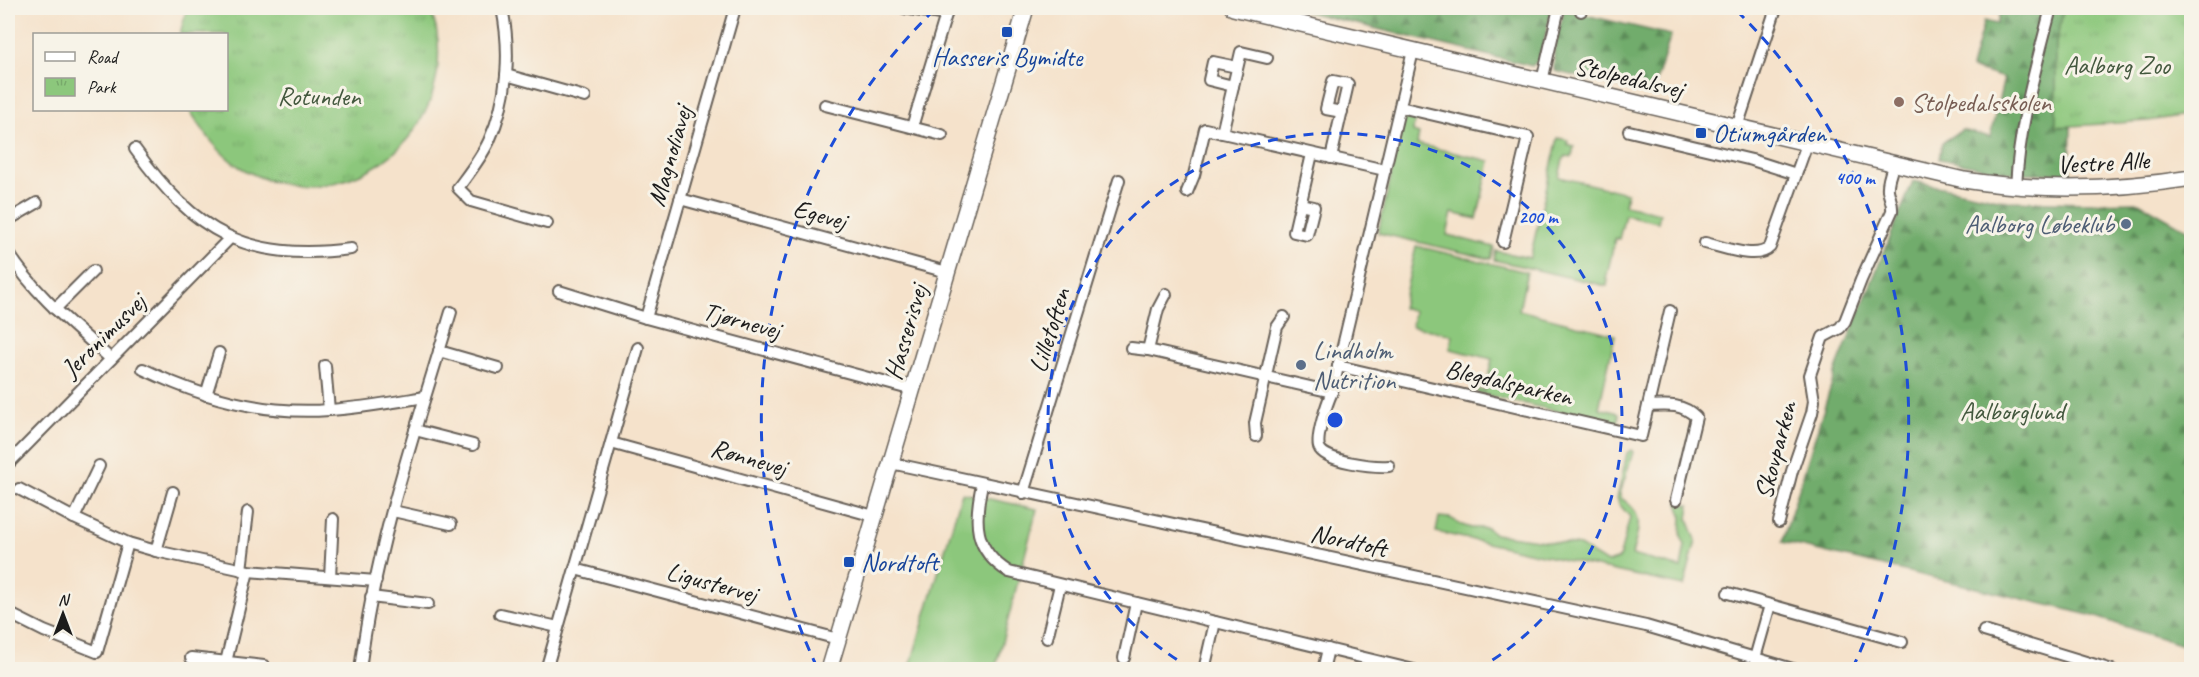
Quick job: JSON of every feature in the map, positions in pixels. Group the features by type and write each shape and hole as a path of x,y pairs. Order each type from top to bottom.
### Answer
{"street":[{"path":"502,8 506,40 506,75 501,108 489,142 458,188 471,201 547,223"},
{"name":"Magnoliavej","path":"646,318 735,8"},
{"path":"904,8 947,11 912,127"},
{"name":"Hasserisvej","path":"829,669 1026,8"},
{"name":"Stolpedalsvej","path":"1233,8 1964,180 2016,186"},
{"path":"1542,81 1559,8"},
{"path":"1737,127 1776,8"},
{"path":"2016,186 2023,123 2050,8"},
{"path":"1389,466 1373,467 1330,457 1319,447 1319,438 1413,51"},
{"path":"1222,133 1241,52 1267,58"},
{"path":"1233,86 1209,80 1213,62 1238,67"},
{"path":"506,75 585,97"},
{"path":"825,105 942,135"},
{"path":"1400,107 1528,137 1503,242"},
{"path":"1331,158 1342,112"},
{"path":"1187,192 1194,175 1205,129 1385,170"},
{"path":"1629,131 1752,160 1796,174"},
{"path":"1705,243 1756,254 1765,253 1770,247 1807,144"},
{"path":"135,149 177,202 230,238 259,248 285,251 316,253 351,249"},
{"path":"1300,204 1312,154"},
{"name":"Skovparken","path":"1779,522 1792,471 1812,414 1814,400 1810,375 1823,337 1840,328 1845,321 1893,211 1888,180 1894,164"},
{"name":"Vestre Alle","path":"2016,186 2095,189 2192,178"},
{"name":"Lilletoften","path":"1023,493 1119,180"},
{"name":"Egevej","path":"680,199 948,272"},
{"path":"8,220 37,203"},
{"name":"Jeronimusvej","path":"8,464 230,238"},
{"path":"8,252 15,264 55,309 111,359"},
{"path":"55,309 93,272"},
{"name":"Tjørnevej","path":"559,291 646,318 914,390"},
{"path":"1148,350 1158,309 1166,294"},
{"name":"Blegdalsparken","path":"1338,366 1641,436 1670,311"},
{"path":"360,669 371,597 415,430 451,312"},
{"path":"1256,436 1255,423 1277,327 1284,317"},
{"path":"546,669 638,348"},
{"path":"1131,348 1332,392"},
{"path":"439,351 498,368"},
{"path":"206,395 219,353"},
{"path":"325,366 329,410"},
{"path":"143,369 176,385 206,395 285,410 329,410 425,397"},
{"path":"1647,406 1676,405 1689,410 1696,417 1676,500"},
{"path":"415,430 473,445"},
{"name":"Rønnevej","path":"611,442 874,516"},
{"name":"Nordtoft","path":"891,463 1646,626 1796,669"},
{"path":"74,518 99,466"},
{"path":"982,484 977,508 977,524 981,542 990,557 1009,572 1408,669"},
{"path":"19,489 128,543 156,551 244,571 376,581"},
{"path":"156,551 173,492"},
{"path":"393,511 451,524"},
{"path":"226,662 244,571 249,512"},
{"path":"330,577 333,519"},
{"path":"8,613 44,631 97,652 128,543"},
{"name":"Ligustervej","path":"575,569 838,639"},
{"path":"1047,638 1060,585"},
{"path":"1728,592 1902,642"},
{"path":"371,597 428,604"},
{"path":"1124,658 1136,603"},
{"path":"1755,658 1770,605"},
{"path":"500,614 558,627"},
{"path":"1204,669 1215,622"},
{"path":"1984,631 2112,669"},
{"path":"1323,669 1328,649"},
{"path":"191,658 264,666"}],"green space":[{"name":"Rotunden","path":"187,8 429,8 438,40 437,74 428,106 411,134 389,157 362,173 332,183 301,186 269,180 238,166 211,141 190,111 228,111 228,33 180,33"},
{"path":"1290,8 1552,8 1540,59 1532,66"},
{"path":"2001,8 2064,8 2056,43 2056,127 2071,127 2070,174 2012,173 1939,159 1942,143 1962,130 1990,137 2004,78 1971,68 1984,21 1997,24"},
{"name":"Aalborg Zoo","path":"2064,8 2191,8 2191,114 2148,121 2056,127 2056,43"},
{"path":"1564,10 1671,35 1652,94 1554,71 1554,50"},
{"path":"1409,117 1418,119 1414,123 1413,132 1419,134 1417,144 1490,161 1477,219 1452,213 1447,235 1494,247 1491,259 1378,233 1404,119"},
{"path":"1558,138 1568,140 1567,144 1574,146 1572,157 1566,156 1563,159 1559,177 1627,193 1625,205 1660,213 1658,222 1625,215 1619,239 1615,239 1606,279 1608,280 1607,286 1494,260 1496,251 1530,258"},
{"name":"Aalborglund","path":"1913,181 2008,201 2139,202 2191,232 2191,648 2090,615 1782,542 1837,367"},
{"path":"1416,246 1527,272 1519,310 1615,335 1599,408 1619,413 1618,425 1477,393 1477,389 1485,391 1492,359 1450,349 1453,335 1412,326 1414,311 1402,308"},
{"path":"1631,450 1633,452 1620,494 1621,498 1635,510 1639,523 1632,555 1681,568 1685,545 1681,536 1682,516 1678,503 1690,505 1688,519 1696,540 1684,586 1436,532 1439,517 1450,518 1471,528 1487,528 1495,534 1580,546 1607,563 1619,559 1630,517 1617,498 1627,453"},
{"path":"962,493 1037,509 995,669 909,670"}],"place":[{"name":"Hasseris Bymidte","path":"1007,32"},
{"name":"Stolpedalsskolen","path":"1899,102"},
{"name":"Otiumgården","path":"1701,133"},
{"name":"Aalborg Løbeklub","path":"2126,224"},
{"name":"Lindholm Nutrition","path":"1301,365"},
{"name":"Nordtoft","path":"849,562"}]}
